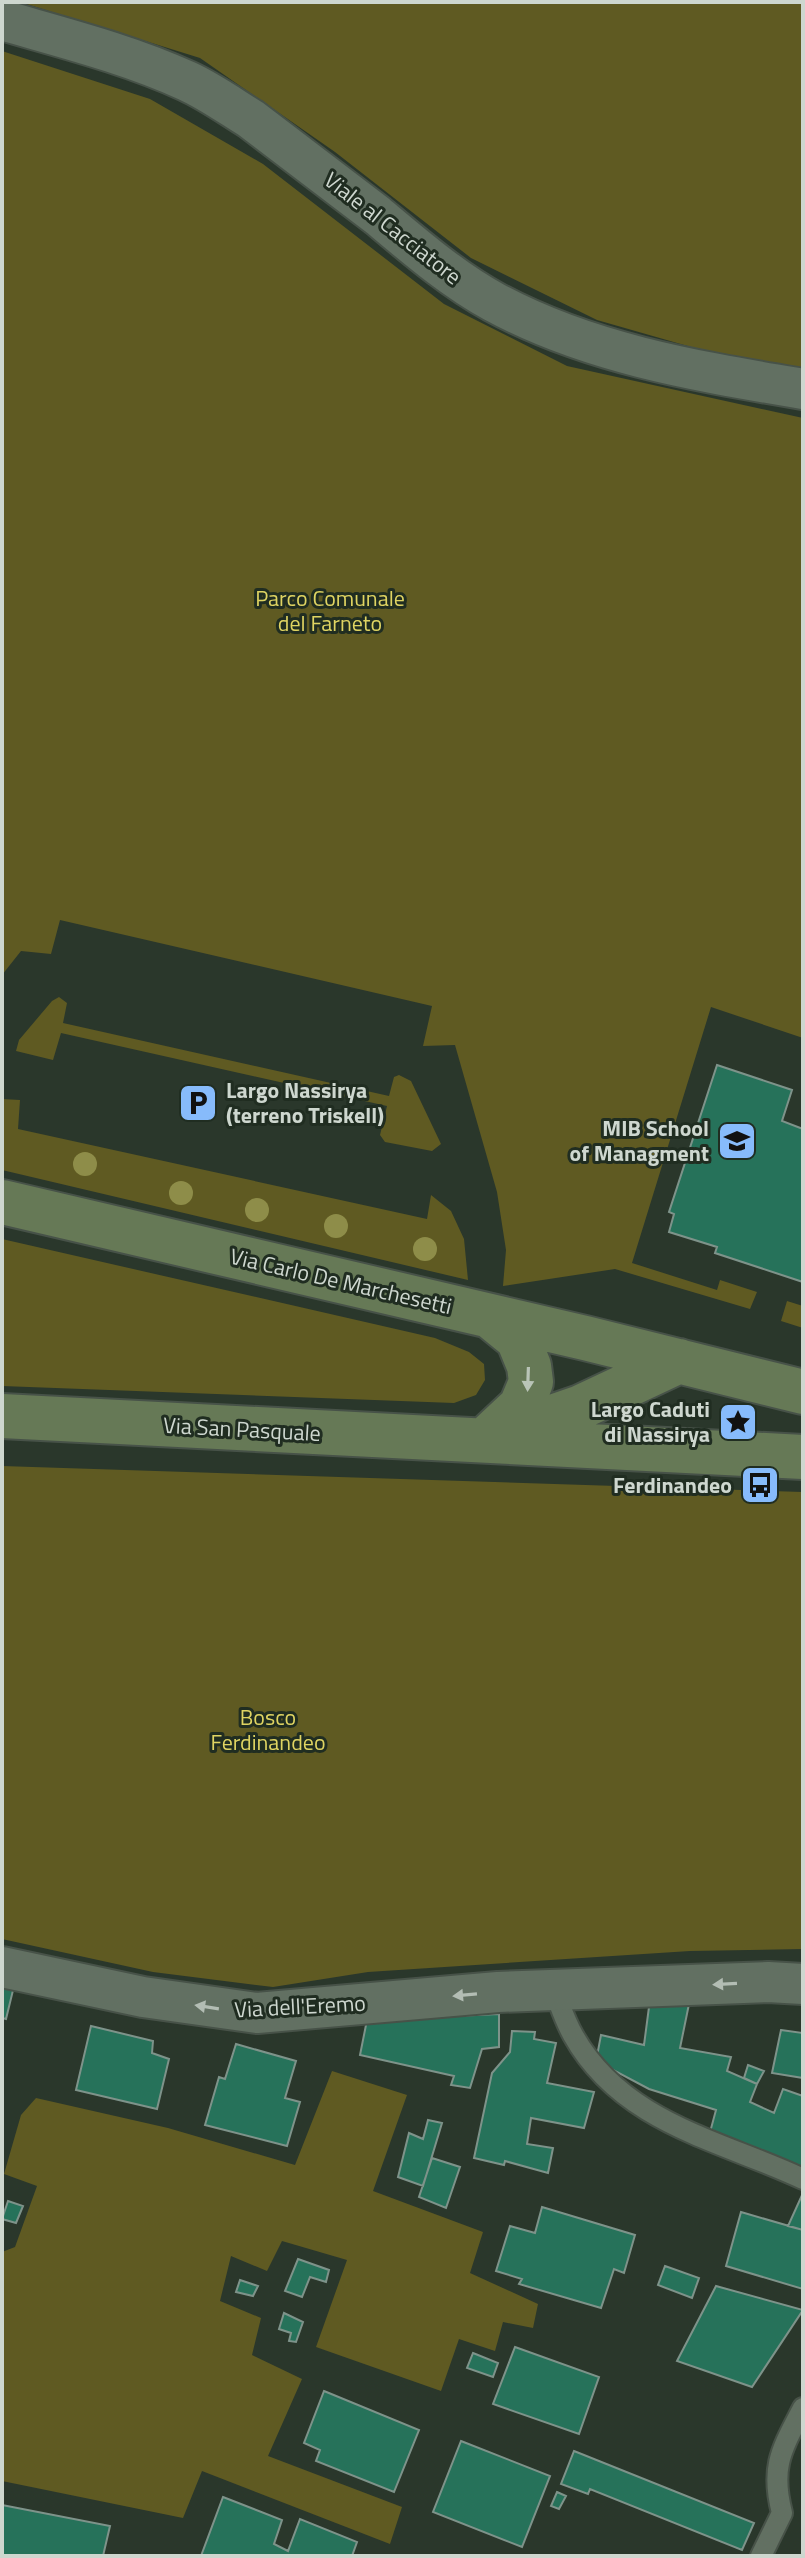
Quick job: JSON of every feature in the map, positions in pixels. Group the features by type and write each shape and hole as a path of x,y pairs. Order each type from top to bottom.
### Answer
{"street":[{"name":"Viale al Cacciatore","path":"2,20 132,60 187,81 219,99 262,128 437,264 493,301 525,317 588,342 683,369 803,389"},
{"name":"Via Carlo De Marchesetti","path":"2,1202 803,1392"},
{"path":"482,1441 521,1406 531,1382 529,1366 518,1339 491,1317"},
{"path":"482,1441 581,1407 679,1361"},
{"name":"Via San Pasquale","path":"2,1416 803,1457"},
{"name":"Via dell'Eremo","path":"2,1967 143,1997 257,2013 498,1992 768,1982 803,1984"}],"lane":[{"path":"554,1990 573,2036 602,2076 625,2095 672,2125 718,2147 766,2162 803,2179"},
{"path":"761,2556 782,2513 776,2489 779,2454 803,2408"}],"green space":[{"path":"20,2 803,2 803,370 698,349 597,320 471,258 335,152 200,58"},
{"name":"Parco Comunale del Farneto","path":"2,51 150,99 263,164 444,304 567,366 803,418 803,1038 711,1007 632,1263 717,1290 720,1280 757,1292 750,1309 615,1269 503,1286 506,1250 497,1192 455,1045 423,1046 432,1006 60,920 51,954 21,951 2,975"},
{"path":"59,997 67,1003 63,1023 389,1096 394,1077 399,1075 411,1081 441,1144 432,1151 385,1142 380,1135 387,1106 61,1033 53,1060 16,1051 19,1040 52,1001"},
{"path":"2,1099 20,1100 18,1129 427,1219 431,1195 451,1211 464,1239 468,1280 2,1170"},
{"path":"2,1239 435,1338 469,1352 484,1364 485,1380 476,1395 454,1403 2,1386"},
{"path":"787,1301 803,1306 803,1328 781,1321"},
{"name":"Bosco Ferdinandeo","path":"2,1466 803,1492 803,1949 690,1951 368,1972 273,1987 153,1972 2,1939"},
{"path":"332,2071 407,2095 373,2191 483,2232 470,2273 538,2304 533,2328 503,2322 495,2351 459,2339 441,2391 316,2347 347,2260 282,2241 267,2271 231,2256 220,2301 261,2318 252,2355 302,2379 268,2456 402,2507 390,2544 202,2471 183,2518 2,2481 2,2252 15,2247 37,2186 4,2174 21,2115 36,2098 168,2128 295,2165"}],"building":[{"path":"717,1065 792,1090 782,1121 803,1129 803,1282 715,1253 717,1247 669,1232 674,1214 669,1212"},
{"path":"2,1979 15,1982 6,2019 2,2018"},
{"path":"689,2004 680,2048 731,2057 727,2071 757,2084 750,2102 774,2113 783,2089 803,2096 803,2168 709,2136 716,2110 649,2089 613,2070 597,2056 601,2035 644,2045 649,2007"},
{"path":"499,2014 499,2047 482,2049 470,2088 451,2085 454,2076 360,2055 367,2020"},
{"path":"91,2026 153,2041 152,2053 169,2059 157,2109 76,2090"},
{"path":"781,2030 803,2033 803,2078 772,2073"},
{"path":"512,2031 535,2032 534,2039 556,2043 547,2083 594,2092 584,2128 531,2118 527,2144 553,2148 548,2173 505,2161 504,2165 474,2158 492,2073 510,2052"},
{"path":"236,2044 296,2061 285,2098 300,2102 287,2146 205,2125 219,2077 225,2079"},
{"path":"748,2065 764,2071 757,2084 744,2078"},
{"path":"428,2120 442,2123 423,2186 398,2177 409,2133 423,2139"},
{"path":"432,2158 460,2167 446,2208 419,2197"},
{"path":"803,2193 803,2230 788,2226"},
{"path":"8,2201 23,2206 16,2223 2,2219"},
{"path":"542,2207 635,2235 624,2273 614,2269 601,2308 519,2284 522,2279 496,2271 510,2226 535,2233"},
{"path":"741,2212 803,2230 803,2289 726,2266"},
{"path":"298,2259 329,2270 326,2282 310,2277 302,2297 285,2291"},
{"path":"665,2266 699,2278 692,2298 658,2285"},
{"path":"240,2280 258,2286 253,2296 236,2292"},
{"path":"716,2286 803,2310 752,2387 677,2361"},
{"path":"284,2313 303,2322 296,2342 289,2341 291,2333 279,2329"},
{"path":"515,2347 599,2377 579,2434 493,2404"},
{"path":"473,2353 498,2363 493,2377 467,2368"},
{"path":"324,2391 419,2430 394,2492 316,2461 320,2450 304,2443"},
{"path":"461,2441 550,2476 522,2547 433,2512"},
{"path":"574,2451 754,2523 742,2550 590,2489 588,2494 561,2484"},
{"path":"557,2492 566,2496 559,2509 551,2506"},
{"path":"223,2497 282,2520 274,2544 288,2551 300,2519 357,2542 352,2556 201,2556"},
{"path":"2,2505 110,2526 103,2556 2,2556"}],"place":[{"name":"Largo Nassirya (terreno Triskell)","path":"198,1103"},
{"name":"MIB School of Managment","path":"737,1141"},
{"name":"Largo Caduti di Nassirya","path":"738,1422"},
{"name":"Ferdinandeo","path":"760,1485"}]}
